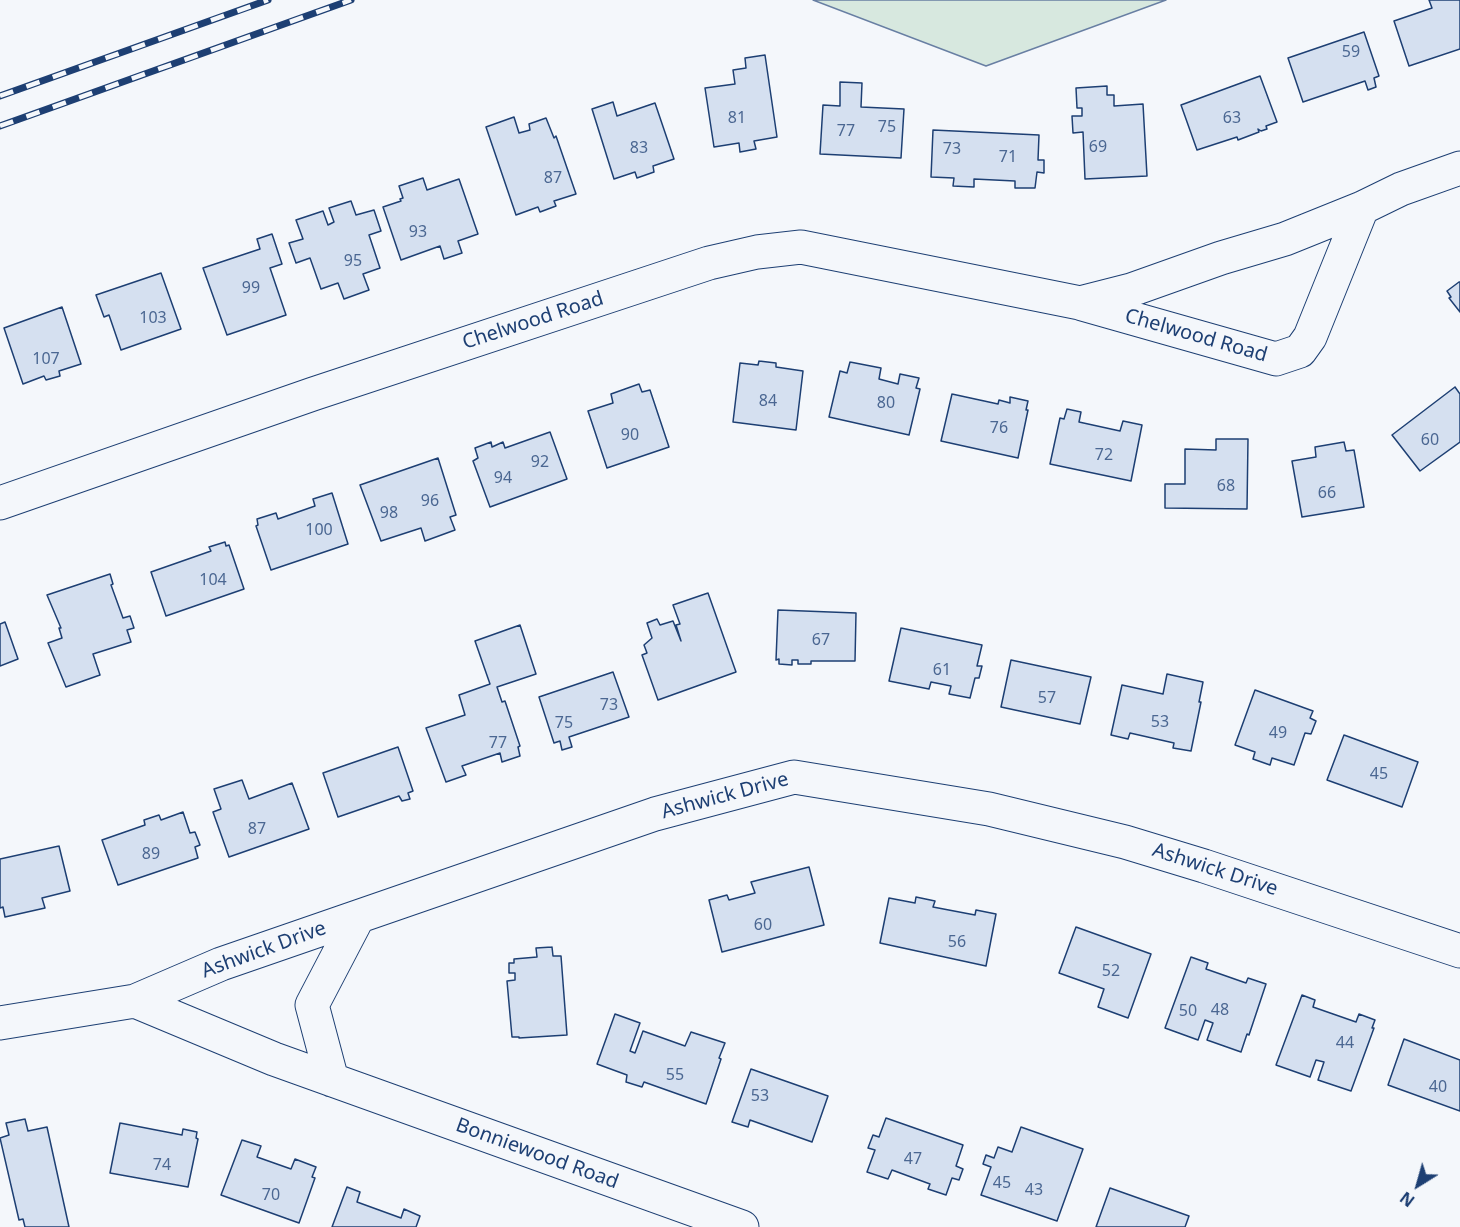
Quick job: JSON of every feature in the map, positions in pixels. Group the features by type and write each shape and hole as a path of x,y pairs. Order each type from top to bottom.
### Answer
{"street":[{"name":"Chelwood Road","path":"1080,303 1131,290 1221,258 1285,239 1362,208 1401,189 1460,168"},
{"name":"Chelwood Road","path":"0,503 324,390 709,263 757,252 801,247 1080,303 1276,359 1300,351 1310,337 1362,208"},
{"name":"Ashwick Drive","path":"0,1023 135,1001 221,964 655,814 794,777 989,809 1125,842 1460,951"},
{"path":"332,1080 312,1005 358,917"},
{"name":"Bonniewood Road","path":"135,1001 274,1059 742,1227"}],"shaded area":[{"path":"813,0 1166,0 986,66"}],"building":[{"path":"1429,0 1460,0 1460,49 1409,66 1394,21 1432,8"},
{"path":"1364,32 1379,76 1374,78 1376,87 1368,90 1365,81 1303,102 1288,58"},
{"path":"765,55 777,137 754,141 756,149 740,152 739,143 714,147 705,88 735,84 733,70 746,68 745,58"},
{"path":"1260,76 1277,122 1266,126 1267,129 1261,131 1258,129 1259,132 1238,140 1237,137 1197,150 1181,105"},
{"path":"840,82 862,83 861,107 904,109 901,158 820,154 823,105 840,106"},
{"path":"1107,86 1107,95 1114,95 1114,106 1143,104 1147,176 1085,179 1083,132 1073,133 1072,116 1082,116 1082,108 1077,108 1076,88"},
{"path":"613,102 617,116 655,103 674,159 653,166 654,172 637,178 635,172 614,179 592,109"},
{"path":"514,117 519,133 530,130 529,124 546,118 554,138 556,136 576,194 554,201 556,206 540,212 538,207 516,215 486,127"},
{"path":"933,130 1039,135 1038,160 1044,160 1044,173 1037,172 1035,188 1015,188 1015,181 974,179 974,187 953,186 954,178 931,177"},
{"path":"423,178 427,190 459,179 478,234 458,241 462,253 444,259 440,246 401,260 383,207 401,201 400,199 403,198 399,186"},
{"path":"351,201 356,215 374,210 381,231 369,235 380,268 363,274 369,290 344,299 338,283 321,289 310,258 296,263 289,243 303,239 296,220 323,211 328,225 334,222 329,208"},
{"path":"272,234 282,264 270,268 286,315 227,335 203,268 260,249 257,239"},
{"path":"161,273 181,329 121,350 109,315 104,317 96,295"},
{"path":"1459,282 1460,312 1449,298 1451,297 1447,291"},
{"path":"62,307 81,364 59,371 60,376 46,380 44,376 23,384 4,328"},
{"path":"759,361 776,363 776,367 803,371 796,430 733,422 740,363 758,365"},
{"path":"850,362 881,368 879,379 898,384 900,374 919,378 916,388 920,389 909,435 829,417 840,371 847,373"},
{"path":"639,384 642,392 650,390 669,447 607,468 588,411 613,403 611,394"},
{"path":"1455,387 1460,394 1460,442 1420,471 1392,435"},
{"path":"952,394 998,404 999,400 1010,403 1010,397 1028,401 1018,458 941,441"},
{"path":"1067,409 1081,412 1079,422 1120,431 1123,421 1142,425 1131,481 1050,464 1060,418 1064,419"},
{"path":"550,432 567,479 490,507 473,461 478,458 475,448 491,442 492,447 503,442 505,448"},
{"path":"1216,439 1248,439 1247,509 1165,508 1165,484 1185,484 1185,449 1216,450"},
{"path":"1344,442 1346,451 1354,450 1364,507 1302,517 1292,461 1316,457 1315,447"},
{"path":"438,458 456,515 450,517 455,530 425,541 421,528 381,541 360,485"},
{"path":"332,493 348,544 271,570 256,526 258,525 257,519 276,513 278,519 315,506 313,499"},
{"path":"225,542 226,546 229,545 244,589 166,616 151,572 211,551 209,547"},
{"path":"110,574 113,584 111,585 123,618 130,616 134,628 127,630 131,642 93,654 100,675 66,687 48,643 62,638 59,628 61,628 47,595"},
{"path":"708,593 736,672 658,700 642,655 647,653 644,645 652,638 647,623 657,619 660,625 673,621 681,641 676,625 680,624 673,605"},
{"path":"778,610 856,613 855,661 811,661 811,664 798,664 798,660 792,660 792,665 779,664 779,659 776,660"},
{"path":"5,622 18,659 0,666 0,624"},
{"path":"520,625 536,674 497,687 502,702 505,701 520,746 518,747 520,756 502,762 500,753 462,766 466,775 446,782 426,728 465,715 459,695 490,684 475,641"},
{"path":"901,628 982,645 977,666 982,666 979,678 975,678 970,698 949,694 951,686 931,682 929,689 889,681"},
{"path":"1011,660 1091,677 1080,724 1001,707"},
{"path":"613,672 629,717 569,737 572,747 562,750 560,741 554,743 539,697"},
{"path":"1167,674 1203,682 1191,751 1173,748 1174,743 1130,733 1128,739 1111,735 1122,685 1163,694"},
{"path":"1255,690 1313,711 1310,718 1316,721 1311,734 1305,733 1294,765 1272,758 1270,765 1253,759 1255,752 1235,745"},
{"path":"1344,735 1418,762 1402,807 1327,780"},
{"path":"398,747 413,791 408,793 410,799 402,801 399,796 338,817 323,773"},
{"path":"242,780 249,799 292,783 309,829 229,857 213,812 221,809 214,789"},
{"path":"183,812 190,833 195,832 200,845 195,847 198,858 118,885 102,840 145,825 144,820 159,815 161,820"},
{"path":"59,846 70,891 42,898 45,908 5,917 3,907 0,908 0,859"},
{"path":"809,867 824,925 722,952 709,900 727,895 729,900 755,893 751,882"},
{"path":"916,897 935,901 933,907 975,915 976,910 996,914 986,966 880,943 889,898 915,903"},
{"path":"1076,927 1151,954 1128,1018 1098,1007 1104,989 1059,973"},
{"path":"552,947 553,956 561,956 567,1035 512,1037 507,981 515,980 515,973 509,973 509,963 514,963 514,959 537,957 536,948"},
{"path":"1191,957 1208,963 1206,969 1246,983 1248,978 1266,984 1241,1052 1207,1040 1213,1023 1205,1020 1198,1040 1165,1028"},
{"path":"1302,995 1315,1000 1313,1007 1356,1022 1359,1014 1375,1020 1351,1091 1318,1080 1324,1062 1316,1060 1310,1077 1276,1065"},
{"path":"615,1014 640,1023 630,1051 635,1053 643,1031 685,1046 691,1032 725,1043 706,1104 644,1082 642,1087 626,1082 627,1075 597,1064"},
{"path":"1404,1039 1460,1060 1460,1111 1388,1085"},
{"path":"751,1069 828,1096 812,1142 750,1120 748,1127 732,1122"},
{"path":"886,1118 963,1145 956,1166 963,1169 959,1180 952,1178 946,1195 928,1189 930,1184 892,1170 888,1179 867,1172 875,1150 868,1148 873,1135 879,1137"},
{"path":"25,1119 28,1131 47,1127 69,1227 25,1227 23,1219 19,1220 0,1138 9,1135 6,1123"},
{"path":"120,1123 182,1135 183,1129 197,1132 196,1138 198,1139 188,1187 110,1173"},
{"path":"1021,1127 1083,1149 1057,1221 981,1195 991,1167 983,1164 986,1155 994,1158 998,1147 1012,1152"},
{"path":"242,1140 261,1146 257,1157 291,1169 295,1159 316,1167 312,1177 315,1178 299,1223 221,1195"},
{"path":"347,1187 360,1192 357,1202 401,1218 404,1209 420,1216 416,1227 332,1227"},
{"path":"1110,1188 1189,1216 1185,1227 1096,1227"}],"railway":[{"path":"0,96 268,0"},
{"path":"0,126 351,0"}]}
